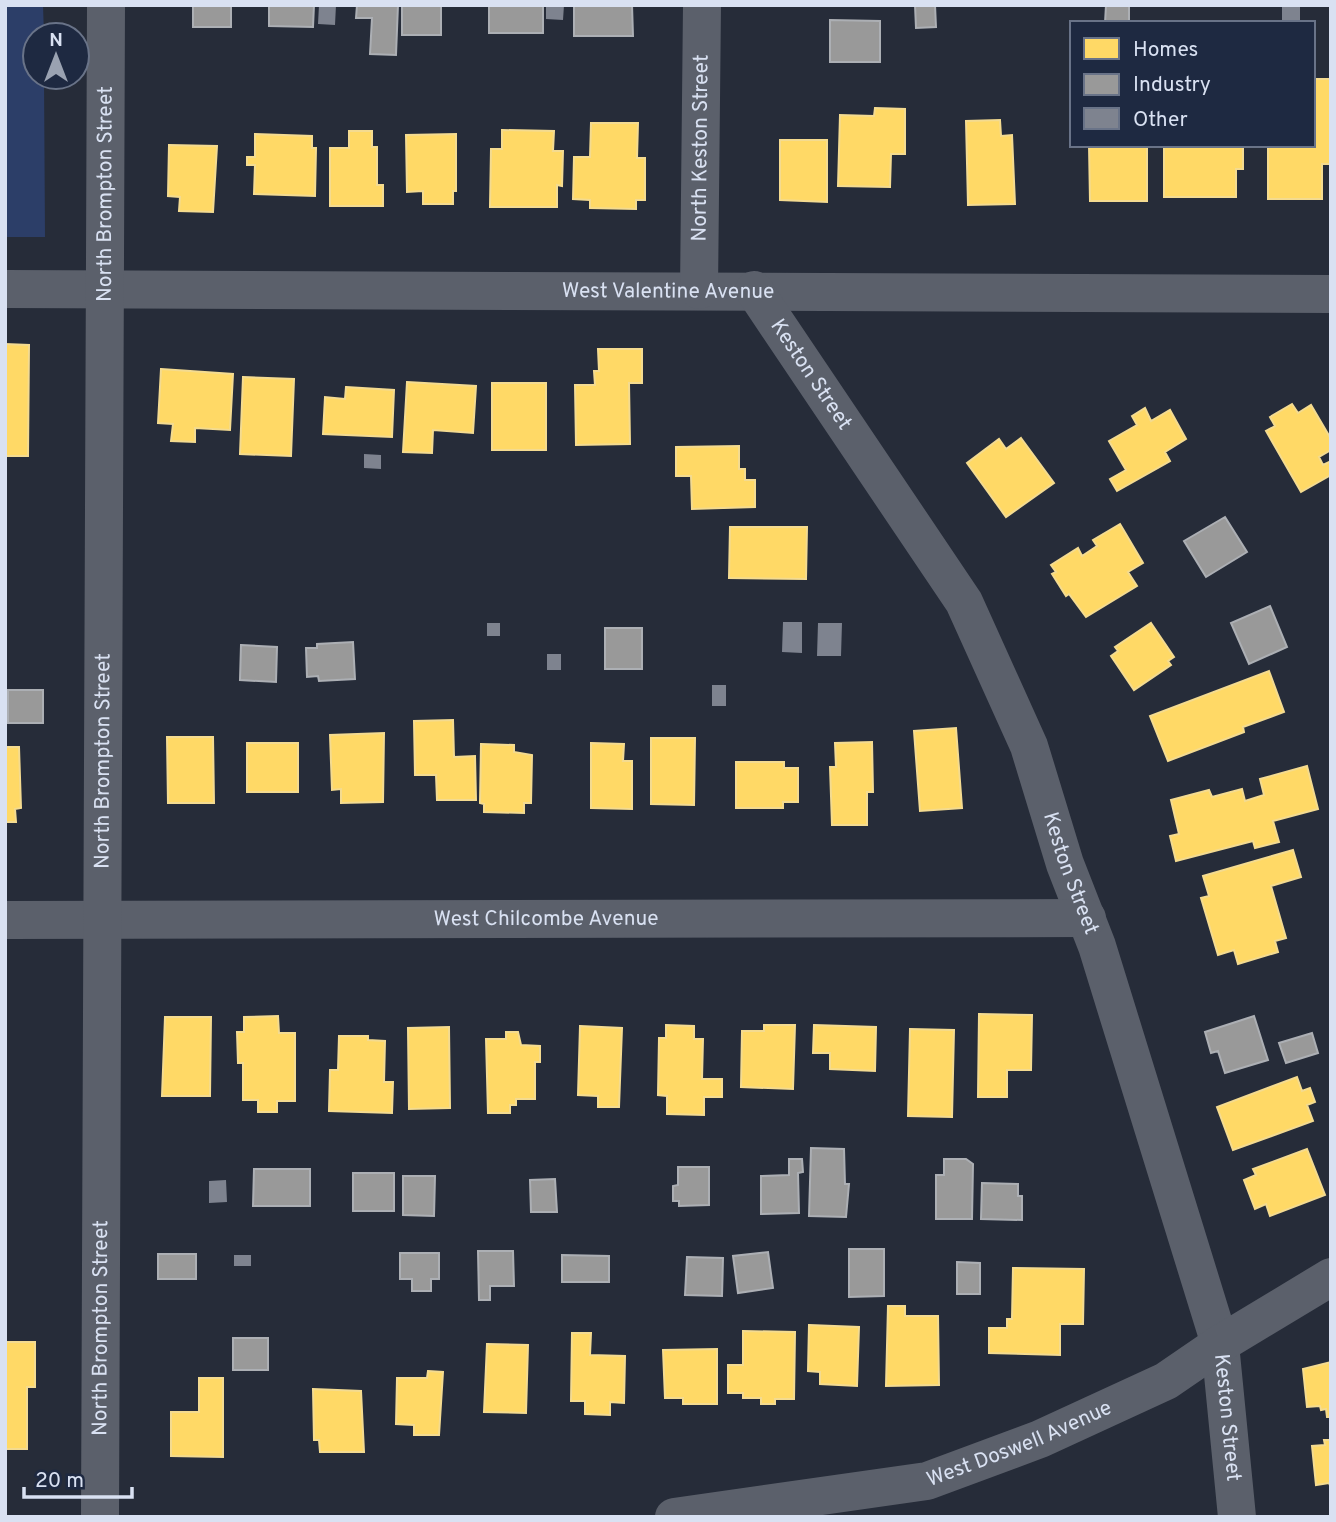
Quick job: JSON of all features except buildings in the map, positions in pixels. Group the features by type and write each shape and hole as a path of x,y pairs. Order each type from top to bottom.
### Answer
{"street":[{"name":"North Brompton Street","path":"100,1517 106,5"},
{"name":"North Keston Street","path":"699,290 702,5"},
{"name":"West Valentine Avenue","path":"5,289 1331,294"},
{"name":"Keston Street","path":"754,290 964,602 1029,746 1065,863 1087,918 1220,1344 1237,1517"},
{"name":"West Chilcombe Avenue","path":"5,920 1087,918"},
{"name":"West Doswell Avenue","path":"674,1517 928,1481 1040,1439 1166,1381 1220,1344 1331,1278"}],"shaded area":[{"path":"5,5 43,5 44,21 21,21 21,91 44,91 45,237 5,237"}]}
